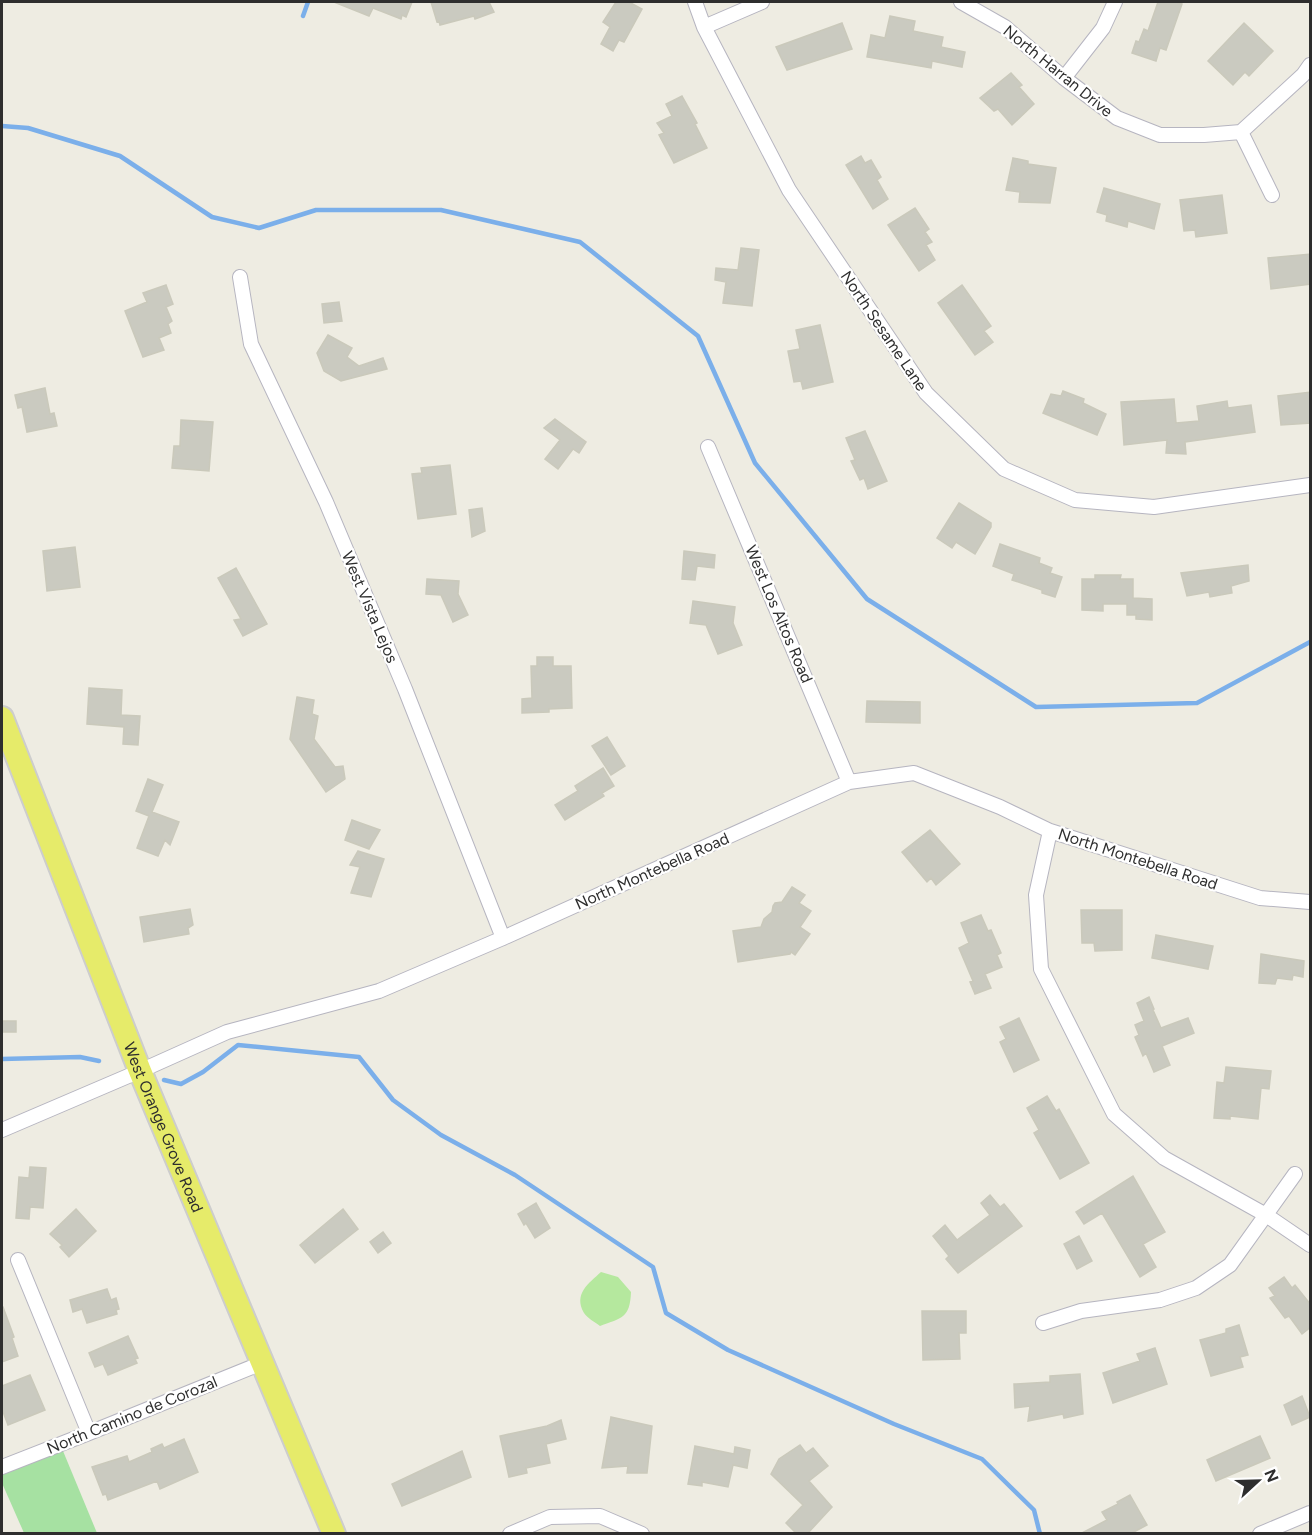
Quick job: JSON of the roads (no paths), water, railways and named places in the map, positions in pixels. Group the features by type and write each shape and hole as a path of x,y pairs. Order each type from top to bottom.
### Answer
{"main road":[{"name":"West Orange Grove Road","path":"2,718 140,1071 334,1533"}],"street":[{"name":"North Sesame Lane","path":"695,2 704,27 789,190 919,384 1004,469 1075,500 1154,507 1311,485"},
{"path":"704,27 762,2"},
{"name":"North Harran Drive","path":"961,2 1005,27 1064,78 1117,118 1160,135 1241,132"},
{"path":"1064,78 1103,28 1115,2"},
{"path":"1272,195 1241,132 1303,75 1311,64"},
{"name":"West Vista Lejos","path":"240,277 251,344 326,502 395,664 503,938"},
{"name":"West Los Altos Road","path":"708,447 849,782"},
{"name":"North Montebella Road","path":"2,1130 227,1032 379,991 503,938 849,782 914,773 1000,807 1050,831 1260,898 1311,902"},
{"path":"1050,831 1036,895 1041,969 1114,1114 1164,1158 1266,1215 1311,1245"},
{"path":"1043,1323 1081,1311 1160,1300 1196,1288 1230,1265 1295,1174"},
{"path":"18,1260 90,1433"},
{"name":"North Camino de Corozal","path":"2,1467 262,1363"},
{"path":"1260,1533 1311,1513"},
{"path":"510,1533 550,1517 600,1516 642,1533"}],"waterway":[{"path":"303,16 308,2"},
{"path":"2,126 28,128 120,156 212,217 259,228 316,210 441,210 580,242 698,336 755,463 867,599 1036,707 1197,703 1310,642"},
{"path":"164,1080 181,1084 203,1072 238,1045 359,1057 393,1100 441,1135 515,1175 653,1267 666,1313 728,1350 894,1424 982,1459 1034,1510 1040,1534"},
{"path":"2,1059 80,1057 99,1061"}]}
